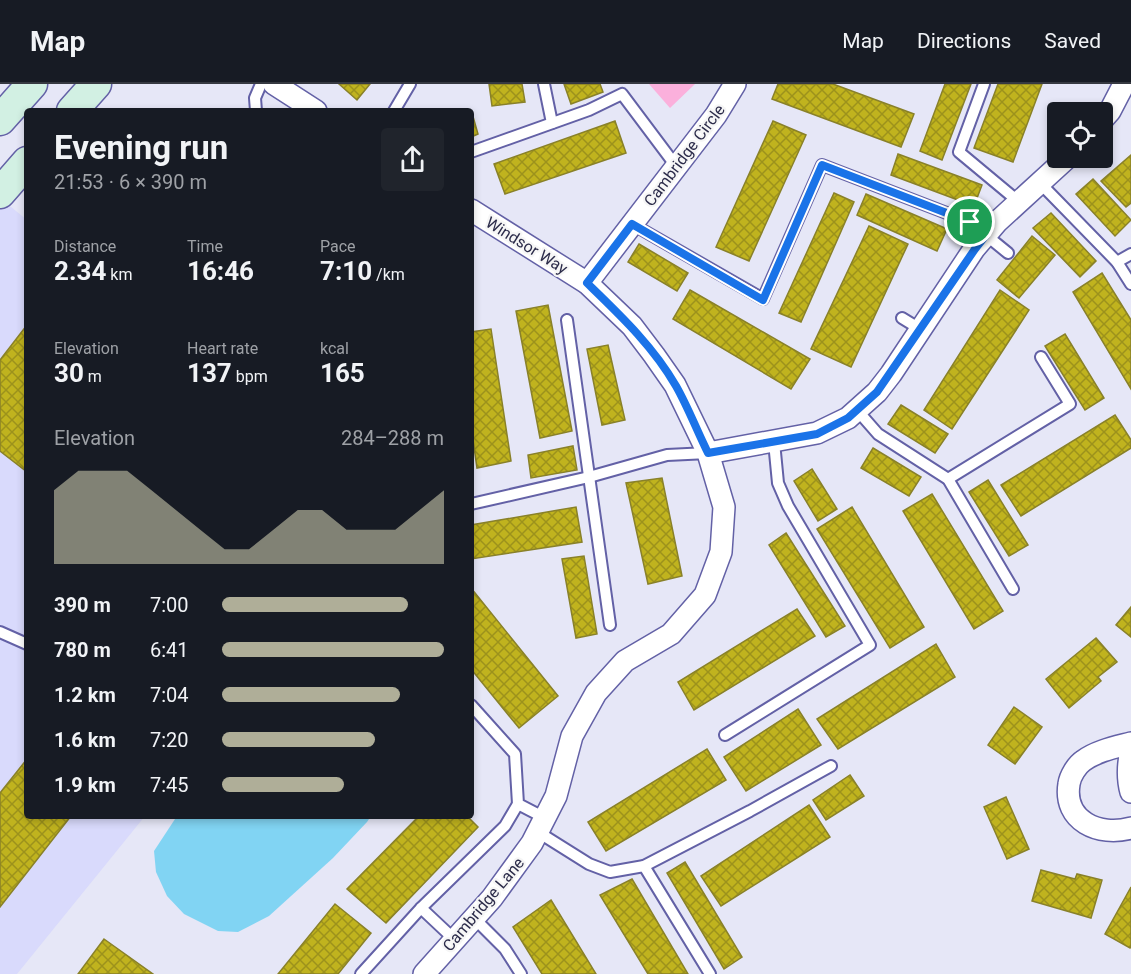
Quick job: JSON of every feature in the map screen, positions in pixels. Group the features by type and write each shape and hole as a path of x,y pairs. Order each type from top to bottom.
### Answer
{"main road":[{"path":"0,120 32,84"},
{"path":"75,108 96,84"},
{"path":"0,193 24,165"}],"street":[{"path":"274,84 311,108"},
{"name":"Cambridge Circle","path":"587,283 716,115 735,84"},
{"path":"1113,105 1124,84"},
{"path":"708,453 817,434 848,418 877,392 986,235 1056,168"},
{"name":"Windsor Way","path":"474,212 587,283 632,326 675,386 708,453"},
{"name":"Cambridge Lane","path":"424,974 499,889 532,843 556,796 572,736 596,693 625,660 672,634 705,595 721,552 724,507 708,453"},
{"path":"1131,743 1103,751 1082,761 1070,778 1067,797 1074,813 1097,829 1109,831 1131,828"},
{"path":"1130,788 1128,765 1131,750"}],"lane":[{"path":"256,108 255,98 261,84"},
{"path":"396,108 410,84"},
{"path":"544,84 552,123"},
{"path":"984,84 959,152 1019,202"},
{"path":"474,151 589,110 621,94 676,166"},
{"path":"632,224 763,300 822,165 970,222 1008,253"},
{"path":"1040,183 1117,262 1131,284"},
{"path":"1117,262 1131,254"},
{"path":"902,318 920,329"},
{"path":"567,320 610,625"},
{"path":"948,479 1070,404 1041,357"},
{"path":"857,410 878,434 948,479 1013,589"},
{"path":"725,735 870,645 788,506 778,483 774,442"},
{"path":"474,503 590,477 667,455 708,453"},
{"path":"0,632 24,643"},
{"path":"361,974 421,908 505,826 518,804 515,754 474,708"},
{"path":"518,804 589,864 610,872 644,866 831,766"},
{"path":"644,866 710,974"},
{"path":"421,908 455,939"},
{"path":"474,918 505,949 521,974"}],"shaded area":[{"path":"649,84 695,84 670,108"},
{"path":"0,198 24,218 24,819 143,819 17,974 0,974"},
{"path":"175,819 369,819 333,858 269,916 238,932 218,931 184,914 167,896 156,872 154,851"}],"building":[{"path":"339,84 370,84 357,100"},
{"path":"489,84 522,84 525,102 492,106"},
{"path":"564,84 600,84 603,92 571,104"},
{"path":"778,84 833,84 914,114 901,147 772,99"},
{"path":"945,84 971,84 942,160 920,151"},
{"path":"998,84 1042,84 1013,162 974,148"},
{"path":"474,120 478,134 474,136"},
{"path":"615,121 626,153 505,194 494,164"},
{"path":"773,121 806,135 749,261 716,247"},
{"path":"898,154 982,185 974,206 891,175"},
{"path":"1131,155 1131,203 1126,207 1101,181"},
{"path":"1093,179 1131,220 1115,236 1076,194"},
{"path":"834,193 854,202 801,322 779,313"},
{"path":"866,194 947,229 937,251 857,215"},
{"path":"1051,213 1096,261 1080,277 1033,228"},
{"path":"869,226 908,244 851,367 811,349"},
{"path":"1032,236 1055,255 1019,298 997,280"},
{"path":"639,244 688,273 677,291 628,262"},
{"path":"1102,273 1131,320 1131,389 1073,292"},
{"path":"690,290 810,359 791,389 673,319"},
{"path":"1000,290 1029,310 952,429 924,410"},
{"path":"548,305 572,431 540,438 516,311"},
{"path":"24,329 24,470 0,451 0,360"},
{"path":"491,329 511,461 477,468 474,447 474,332"},
{"path":"1065,334 1104,398 1085,410 1045,346"},
{"path":"608,345 625,420 602,425 587,349"},
{"path":"901,405 948,434 935,453 888,424"},
{"path":"1115,415 1131,440 1131,448 1021,516 1001,485"},
{"path":"573,446 577,470 531,478 528,455"},
{"path":"873,448 921,477 909,496 861,468"},
{"path":"812,469 837,509 818,521 794,481"},
{"path":"662,478 682,576 648,584 626,483"},
{"path":"988,480 1028,545 1009,556 969,492"},
{"path":"932,494 1003,611 974,629 903,511"},
{"path":"576,507 582,542 474,559 474,524"},
{"path":"852,507 924,627 890,648 817,529"},
{"path":"786,533 845,626 826,637 769,545"},
{"path":"584,556 597,634 576,638 562,559"},
{"path":"474,592 558,696 519,728 474,673"},
{"path":"1131,607 1131,637 1116,625"},
{"path":"797,609 815,636 694,710 678,682"},
{"path":"1096,638 1117,662 1098,677 1101,681 1069,708 1046,679"},
{"path":"936,644 955,677 838,749 817,719"},
{"path":"1014,707 1042,727 1015,764 988,745"},
{"path":"798,709 821,745 746,791 724,757"},
{"path":"707,749 726,780 606,851 588,822"},
{"path":"24,763 24,819 69,819 0,907 0,793"},
{"path":"850,775 864,796 826,820 813,800"},
{"path":"1006,797 1029,849 1007,859 984,807"},
{"path":"809,805 830,837 721,906 701,876"},
{"path":"416,819 470,819 478,827 386,923 347,889"},
{"path":"685,862 742,957 724,969 667,873"},
{"path":"1041,870 1075,879 1077,874 1102,880 1091,918 1032,901"},
{"path":"632,879 688,974 648,974 600,895"},
{"path":"1131,887 1131,946 1130,948 1105,934"},
{"path":"551,900 596,974 542,974 513,927"},
{"path":"335,904 371,933 338,974 278,974"},
{"path":"104,939 153,974 78,974"}],"route":[{"path":"822,165 970,222 986,235 891,374 877,392 848,418 817,434 708,453 675,386 654,355 632,326 587,283 632,224 763,300 822,165"}]}
